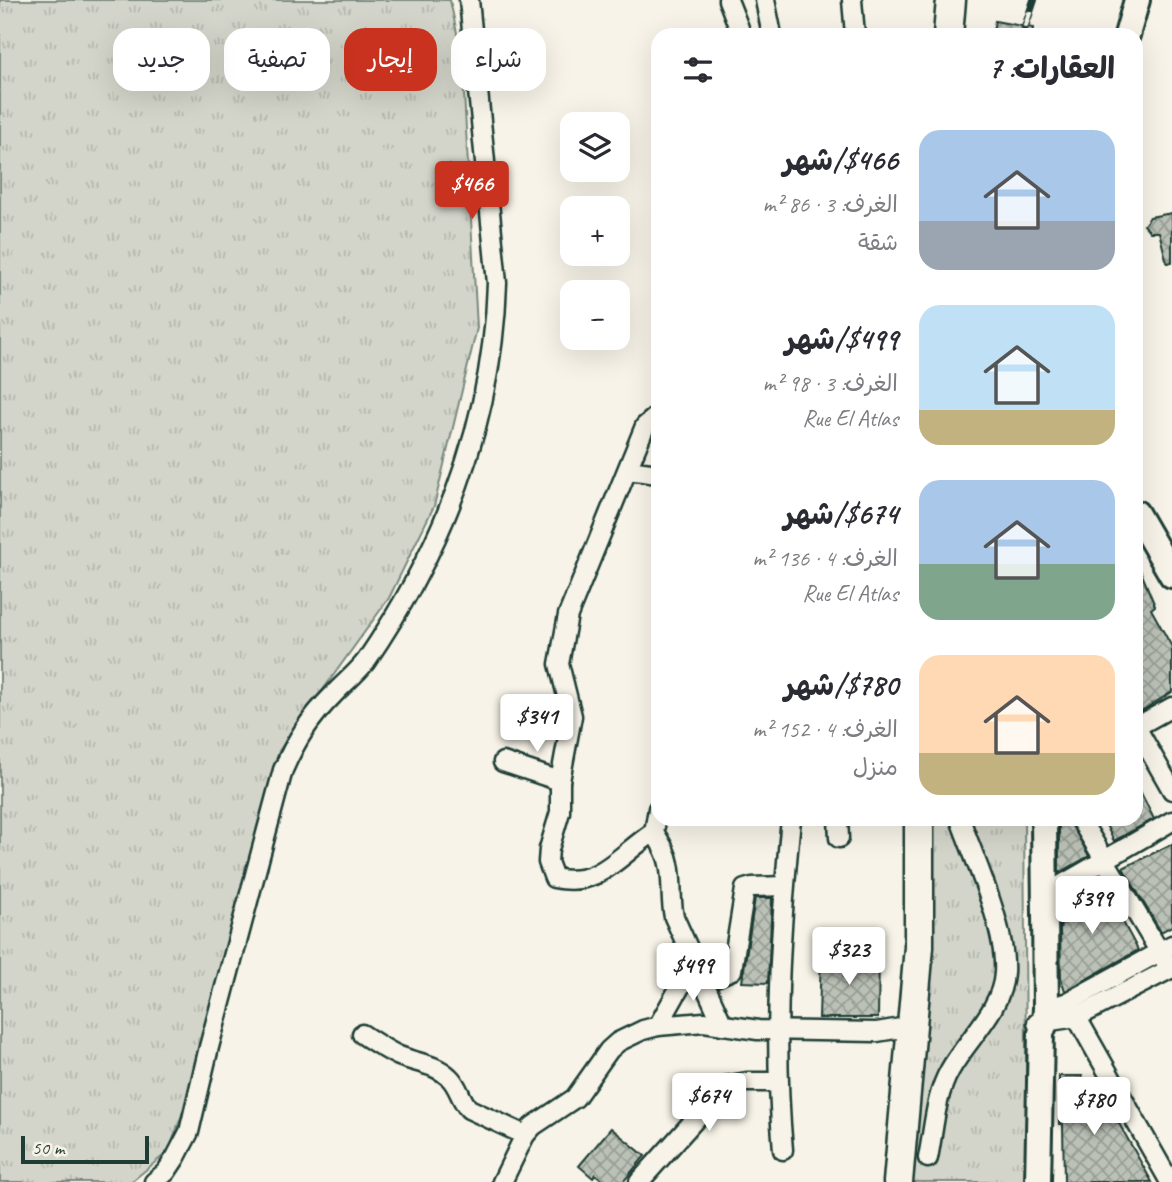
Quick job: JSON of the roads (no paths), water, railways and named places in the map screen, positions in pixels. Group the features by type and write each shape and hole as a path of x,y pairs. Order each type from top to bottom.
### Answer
{"main road":[{"path":"949,28 951,0"},
{"path":"1128,28 1137,0"},
{"path":"1143,525 1172,575"},
{"path":"898,1182 919,947 919,826"},
{"path":"1033,826 1050,1017"},
{"path":"1038,1182 1050,1017 1044,895 1044,826"}],"street":[{"path":"154,1182 166,1172 189,1132 283,769 300,732 364,664 408,596 446,519 472,443 488,375 496,321 497,283 469,0"},
{"path":"728,0 739,28"},
{"path":"765,0 771,28"},
{"path":"852,0 854,28"},
{"path":"651,421 645,426 568,615 559,664 572,716 560,782 560,813 548,862 554,878 582,880 594,876 654,832"},
{"path":"628,470 651,473"},
{"path":"1143,723 1172,707"},
{"path":"1143,739 1172,790"},
{"path":"503,762 560,782"},
{"path":"1044,895 1172,821"},
{"path":"655,826 654,832 670,865 670,902 674,917 723,1025"},
{"path":"783,1150 778,1082 778,1030 781,926 790,826"},
{"path":"838,826 839,838"},
{"path":"928,1158 933,1125 945,1080 983,1023 1002,989 1004,975 1003,941 962,826"},
{"path":"1050,1017 1171,968 1166,948 1084,826"},
{"path":"703,982 732,970 745,889 785,886"},
{"path":"1050,1017 1166,948"},
{"path":"658,1026 694,962"},
{"path":"1050,1017 1170,1182"},
{"path":"502,1182 525,1135 545,1116 575,1098 601,1060 618,1042 658,1026 704,1022 758,1030 877,1032 913,1026"},
{"path":"362,1034 400,1056 435,1067 456,1085 462,1102 469,1109 525,1135"},
{"path":"639,1182 725,1086 747,1082 778,1082"}],"railway":[{"path":"1025,27 1034,0"}]}
